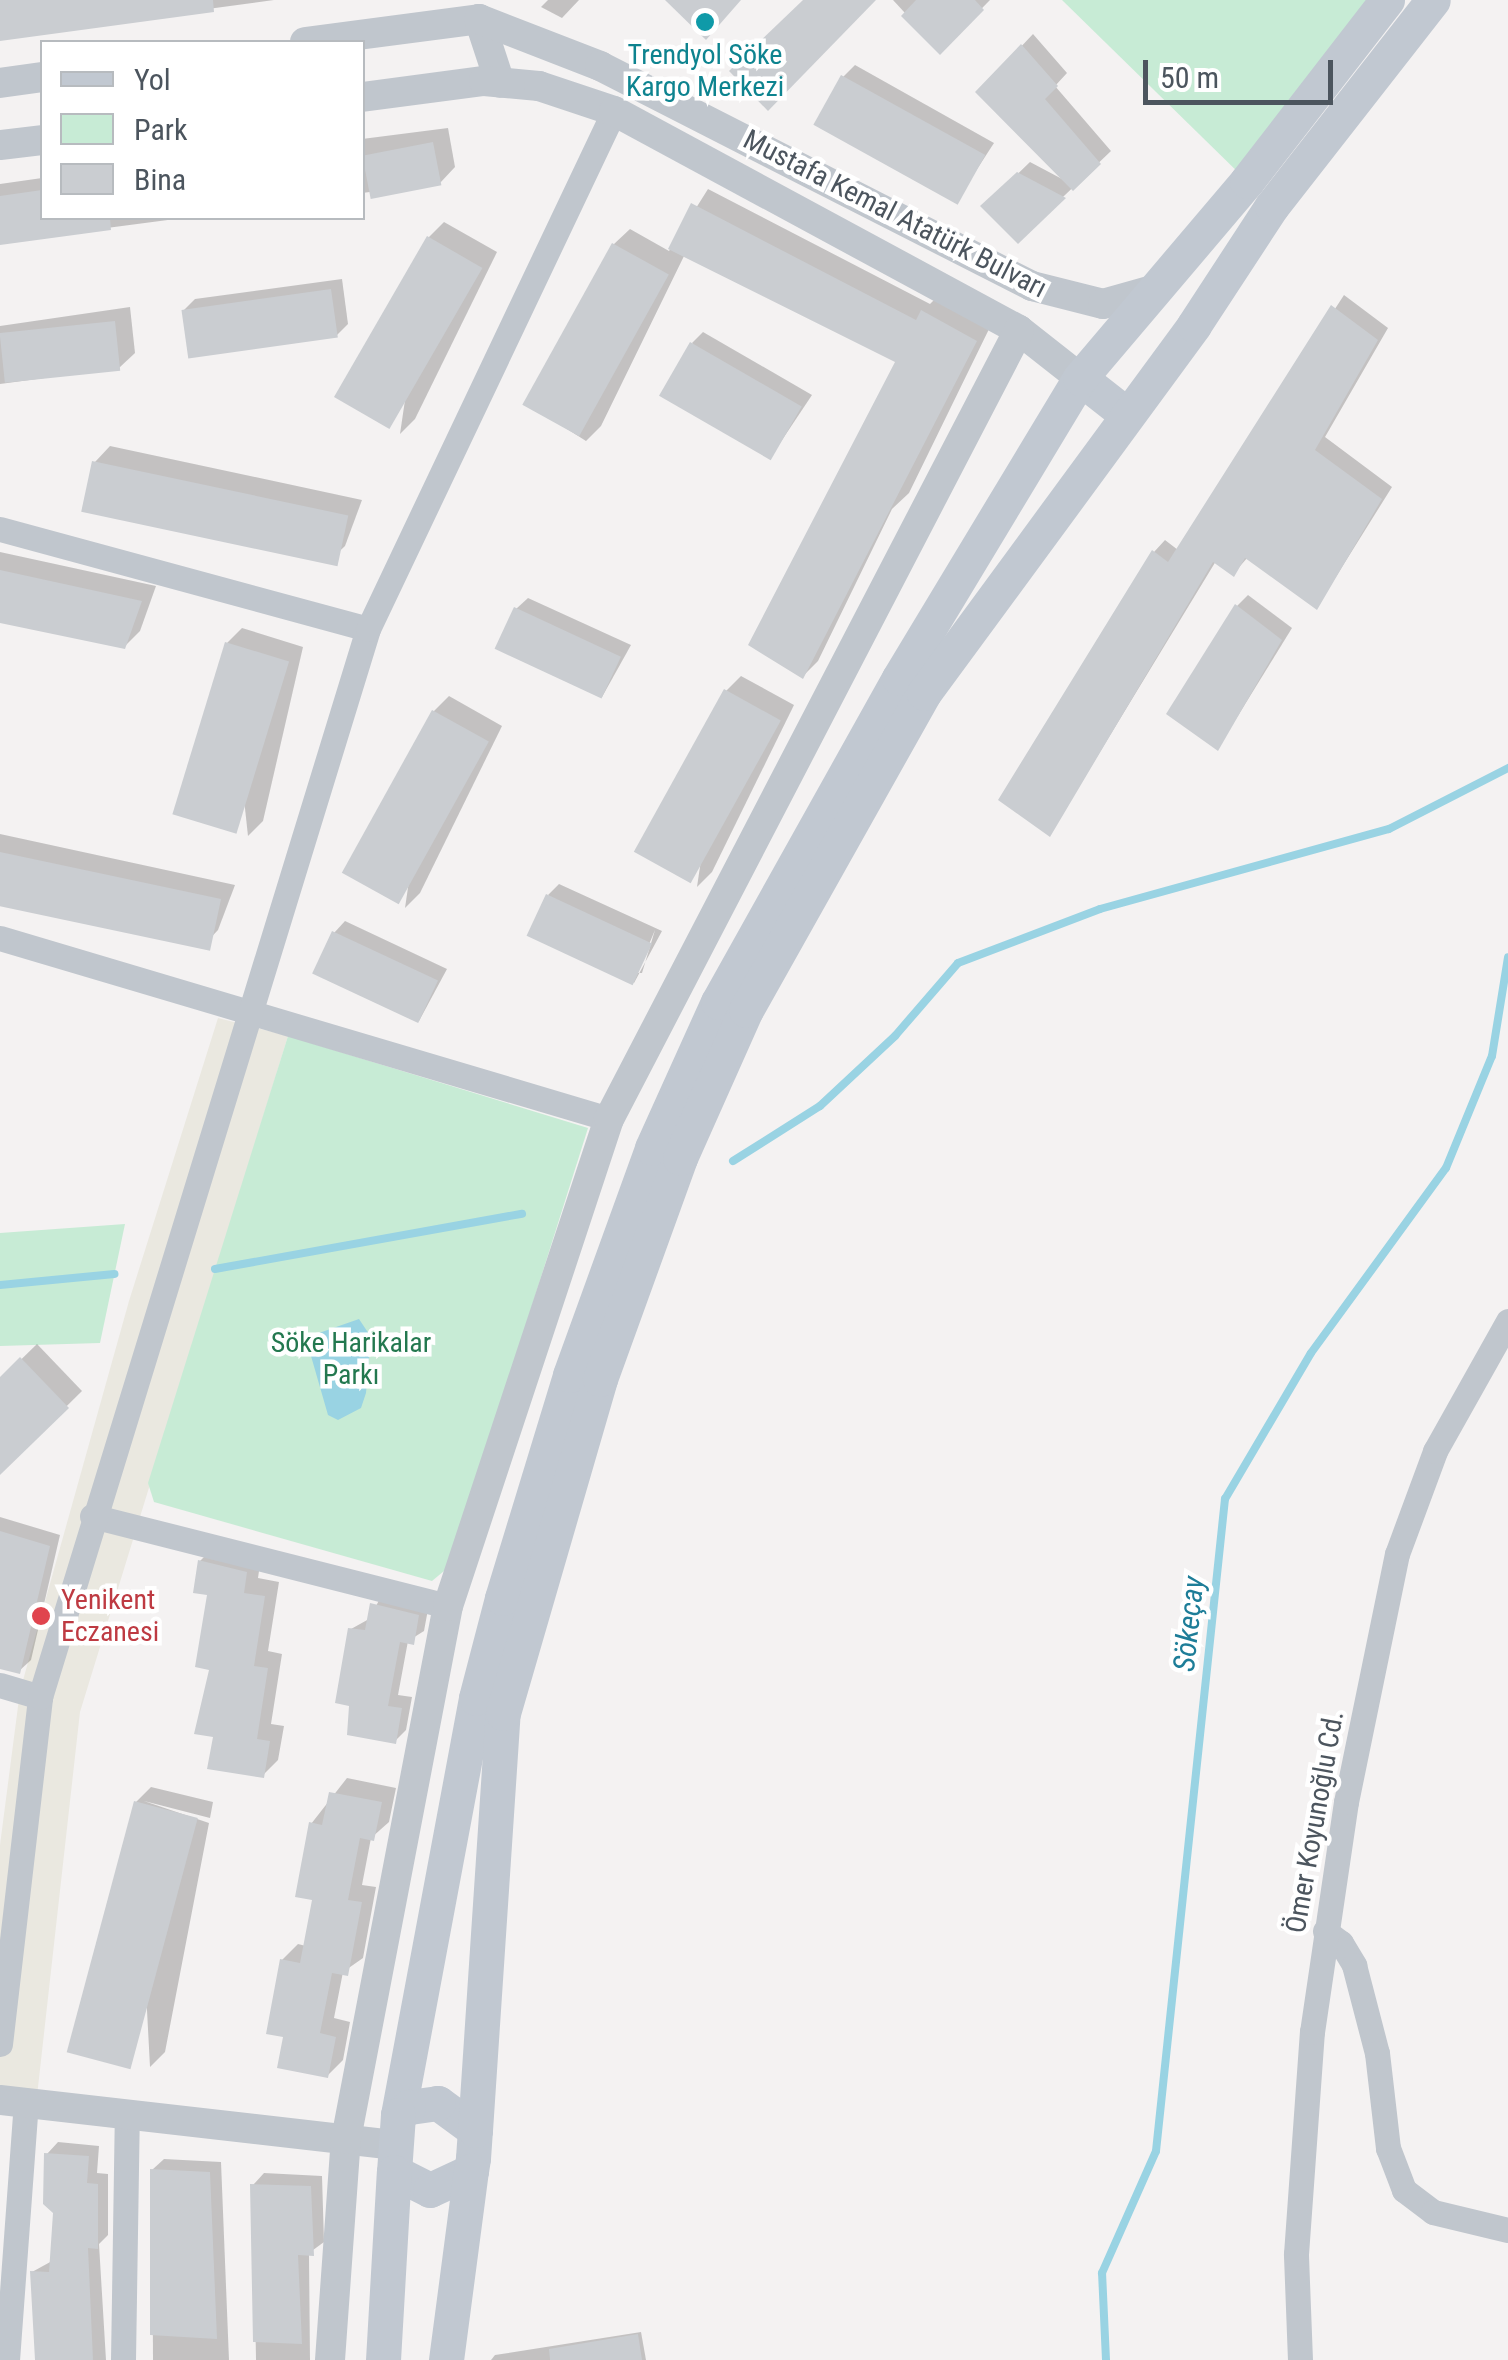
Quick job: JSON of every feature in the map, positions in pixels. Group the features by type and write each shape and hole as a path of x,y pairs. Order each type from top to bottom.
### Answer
{"main road":[{"path":"384,2360 396,2144 476,1698 502,1598 570,1376 652,1148 718,1002 828,802 1080,378 1149,291 1248,181 1387,0"},
{"path":"446,2360 475,2130 503,1713 600,1380 680,1158 746,1010 915,709 1194,325 1272,206 1433,0"},
{"path":"1149,291 1194,325"},
{"path":"1080,378 1127,415"},
{"path":"396,2144 438,2103 475,2130"},
{"path":"396,2144 430,2190 471,2171"}],"street":[{"name":"Mustafa Kemal Atatürk Bulvarı","path":"321,40 479,20 600,66 1032,286 1103,304 1149,291"},
{"path":"479,20 500,83"},
{"path":"0,83 40,78"},
{"name":"Mustafa Kemal Atatürk Bulvarı","path":"365,97 500,83 539,86 614,112 1019,330 1080,378"},
{"path":"0,2044 40,1697 246,1014 368,628 614,112"},
{"path":"0,145 40,140"},
{"path":"330,2360 346,2139 448,1606 608,1119 1019,330"},
{"path":"0,530 368,628"},
{"path":"0,938 608,1119"},
{"name":"Ömer Koyunoğlu Cd.","path":"1300,2360 1296,2254 1324,1931 1397,1554 1434,1452 1508,1322"},
{"path":"92,1516 448,1606"},
{"path":"0,1685 40,1697"},
{"path":"1324,1931 1341,1943 1354,1965 1377,2053 1388,2148 1404,2190 1433,2212 1508,2230"},
{"path":"7,2360 13,2102 127,2118 396,2144"},
{"path":"123,2360 127,2118"}],"shaded area":[{"path":"218,1018 288,1036 80,1712 36,2105 0,2101 0,1845 20,1691 129,1301"}],"green space":[{"path":"1062,0 1387,0 1247,181"},
{"name":"Söke Harikalar Parkı","path":"288,1036 588,1128 450,1566 432,1581 154,1502 148,1483"},
{"path":"125,1224 100,1343 0,1346 0,1233"}],"water":[{"path":"359,1319 371,1337 366,1393 361,1408 338,1420 328,1415 311,1356 299,1340"}],"building":[{"path":"0,0 213,0 214,12 0,41"},
{"name":"Trendyol Söke Kargo Merkezi","path":"665,0 741,0 706,40"},
{"path":"803,0 876,0 768,111 729,71"},
{"path":"916,0 975,0 984,10 940,55 901,16"},
{"path":"1021,44 1058,86 1045,99 1101,164 1073,191 975,92"},
{"path":"841,75 985,155 958,205 813,125"},
{"path":"433,142 441,185 371,199 365,155"},
{"path":"1017,172 1066,198 1018,244 980,206"},
{"path":"40,190 40,220 110,220 111,230 0,245 0,196"},
{"path":"691,203 916,320 921,310 977,341 803,679 748,645 895,362 668,249"},
{"path":"427,236 482,268 389,429 334,397"},
{"path":"612,243 669,275 579,436 522,405"},
{"path":"331,289 338,338 188,359 181,310"},
{"path":"1331,305 1378,340 1315,450 1382,499 1317,610 1245,558 1234,577 1213,562 1050,837 998,800 1152,550 1168,562"},
{"path":"115,321 120,371 5,383 0,333"},
{"path":"690,342 802,406 771,460 659,396"},
{"path":"92,461 348,515 337,566 81,512"},
{"path":"0,570 142,601 125,649 0,623"},
{"path":"1235,604 1282,640 1218,751 1166,714"},
{"path":"514,607 621,657 602,699 495,649"},
{"path":"225,642 289,662 236,834 172,814"},
{"path":"724,689 781,721 691,883 634,852"},
{"path":"432,710 489,742 399,904 342,873"},
{"path":"0,852 221,899 210,951 0,906"},
{"path":"546,894 652,943 633,985 527,936"},
{"path":"332,931 438,980 418,1023 312,974"},
{"path":"20,1357 69,1408 0,1475 0,1377"},
{"path":"0,1531 50,1546 20,1674 0,1669"},
{"path":"198,1560 247,1572 244,1593 265,1596 254,1666 268,1668 257,1739 270,1741 264,1778 207,1769 213,1737 194,1734 209,1670 195,1667 207,1595 193,1593"},
{"path":"370,1603 419,1615 414,1645 400,1642 388,1706 402,1708 396,1744 347,1735 349,1706 335,1703 348,1628 365,1630"},
{"path":"329,1792 382,1802 374,1841 360,1838 348,1900 362,1902 348,1976 332,1973 320,2033 336,2037 328,2078 277,2068 283,2037 266,2034 280,1959 300,1963 312,1900 295,1897 309,1822 322,1825"},
{"path":"134,1801 198,1818 130,2069 67,2052"},
{"path":"44,2153 89,2156 87,2183 98,2184 98,2249 88,2248 93,2360 35,2360 30,2271 49,2272 53,2213 43,2204"},
{"path":"150,2169 210,2172 217,2339 150,2335"},
{"path":"250,2184 311,2186 314,2256 298,2255 302,2344 253,2342"},
{"path":"638,2334 642,2360 550,2360 549,2349"}],"waterway":[{"path":"733,1161 820,1106 895,1036 958,963 1100,909 1389,829 1508,768"},
{"name":"Sökeçay","path":"1106,2360 1102,2273 1156,2151 1225,1499 1311,1353 1446,1168 1492,1056 1508,957"},
{"path":"215,1269 522,1214"},
{"path":"0,1285 114,1274"}],"place":[{"name":"Trendyol Söke Kargo Merkezi","path":"705,22"},
{"name":"Yenikent Eczanesi","path":"41,1616"}]}
